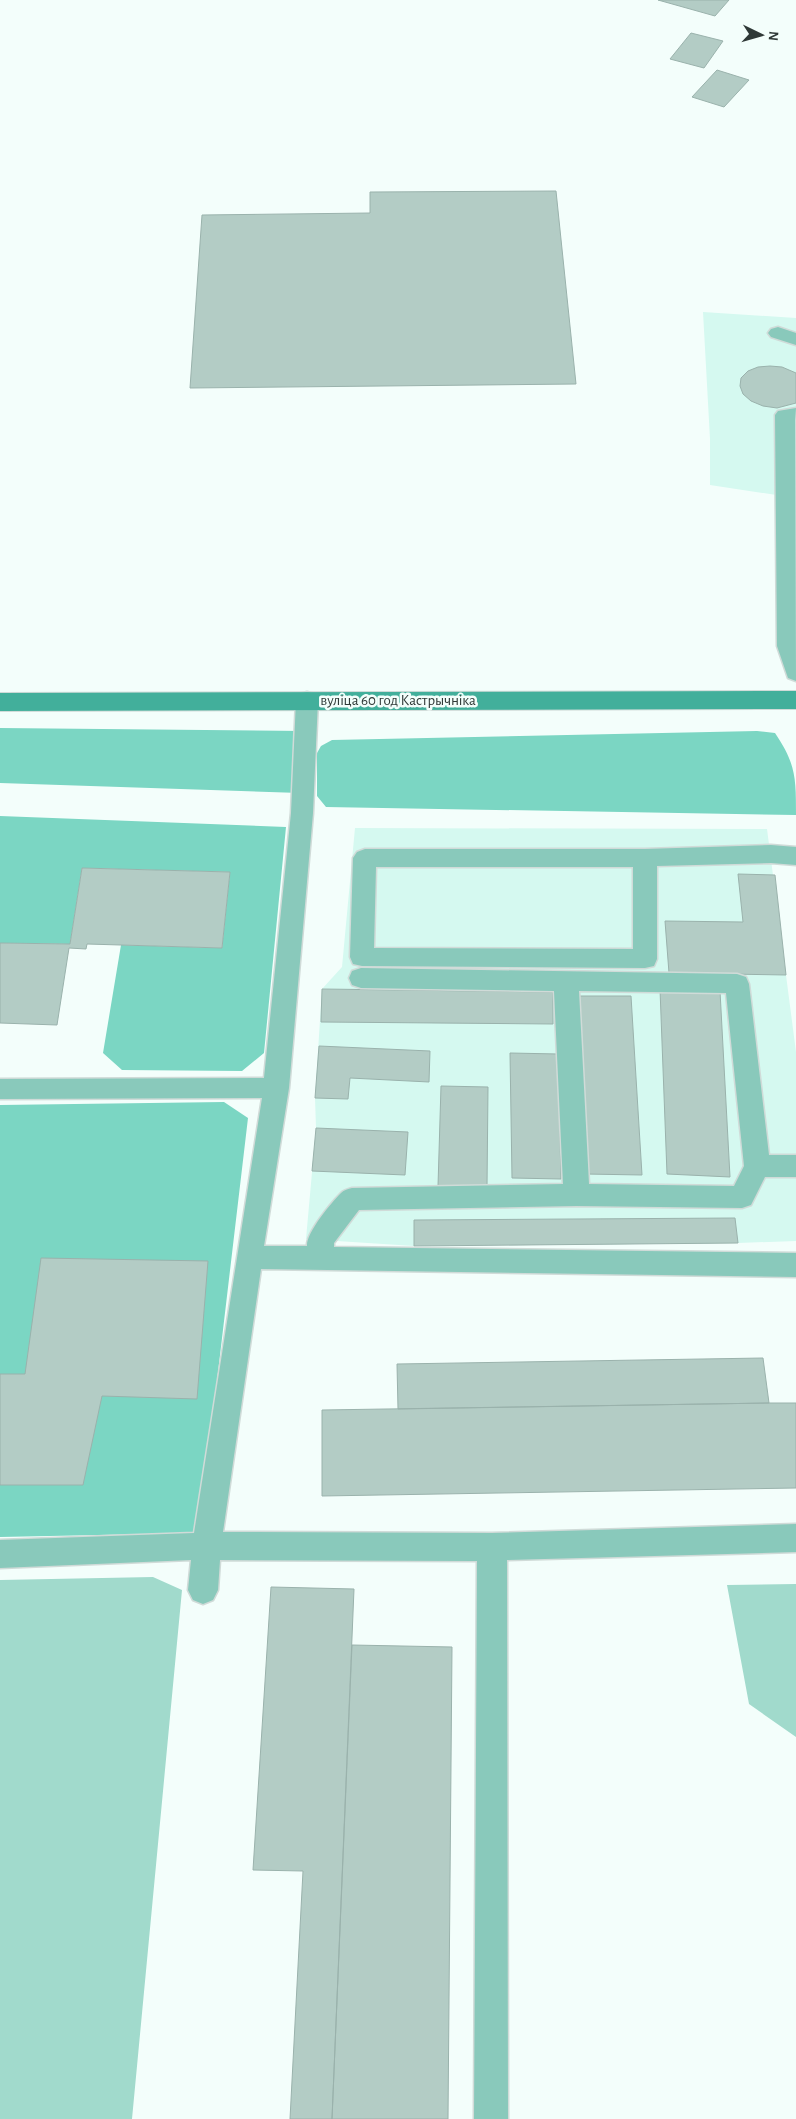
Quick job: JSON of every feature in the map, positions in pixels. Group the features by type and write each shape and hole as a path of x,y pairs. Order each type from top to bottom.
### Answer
{"street":[{"name":"вуліца 60 год Кастрычніка","path":"0,702 796,700"}],"lane":[{"path":"778,333 796,339"},
{"path":"796,414 785,415 788,646 796,673"},
{"path":"203,1590 207,1546 249,1257 276,1088 302,813 307,700"},
{"path":"645,858 645,959 362,957 365,858 645,858 771,854 796,856"},
{"path":"322,1257 320,1240 352,1199 577,1195 742,1197 756,1166 737,984 361,978"},
{"path":"566,981 577,1195"},
{"path":"0,1089 276,1088"},
{"path":"756,1166 796,1166"},
{"path":"249,1257 796,1265"},
{"path":"0,1554 207,1546 492,1548 796,1538"},
{"path":"491,2119 492,1548"}],"shaded area":[{"path":"703,312 796,318 796,498 710,485 710,439"},
{"path":"355,828 767,829 796,1052 796,1241 414,1246 306,1239 316,1128 315,1098 322,989 342,967"},
{"path":"153,1577 182,1590 132,2119 0,2119 0,1580"},
{"path":"796,1584 796,1737 749,1704 727,1585"}],"green space":[{"path":"0,728 304,731 300,793 0,783"},
{"path":"757,731 775,733 787,754 795,781 796,815 326,807 317,796 317,753 321,746 332,740"},
{"path":"0,816 286,827 264,1053 242,1071 122,1070 103,1053 121,945 222,948 230,872 82,868 70,944 0,943"},
{"path":"224,1102 248,1118 199,1533 0,1537 0,1105"}],"building":[{"path":"658,0 729,0 715,16"},
{"path":"691,33 723,41 704,68 670,59"},
{"path":"717,70 749,80 724,107 692,97"},
{"path":"556,191 576,384 190,388 202,215 370,213 370,192"},
{"path":"758,367 782,367 796,373 796,403 777,408 763,406 751,401 743,394 740,386 741,378 748,371"},
{"path":"82,868 230,872 222,948 87,944 86,949 69,948 57,1025 0,1023 0,943 70,944"},
{"path":"738,874 775,875 786,975 669,973 665,921 743,922"},
{"path":"322,989 553,992 553,1024 321,1022"},
{"path":"660,989 720,991 730,1177 667,1174"},
{"path":"578,996 631,996 642,1175 585,1174"},
{"path":"319,1046 430,1051 429,1082 350,1078 348,1099 315,1098"},
{"path":"510,1053 558,1054 561,1179 512,1178"},
{"path":"441,1086 488,1087 487,1187 438,1186"},
{"path":"316,1128 408,1132 405,1175 312,1171"},
{"path":"735,1218 738,1243 414,1246 414,1220"},
{"path":"41,1258 208,1261 197,1399 102,1396 83,1485 0,1485 0,1374 25,1374"},
{"path":"763,1358 769,1403 398,1409 397,1364"},
{"path":"796,1403 796,1488 322,1496 322,1410"},
{"path":"271,1587 354,1589 332,2119 290,2119 303,1871 253,1870"},
{"path":"352,1645 452,1647 448,2119 332,2119"}]}
